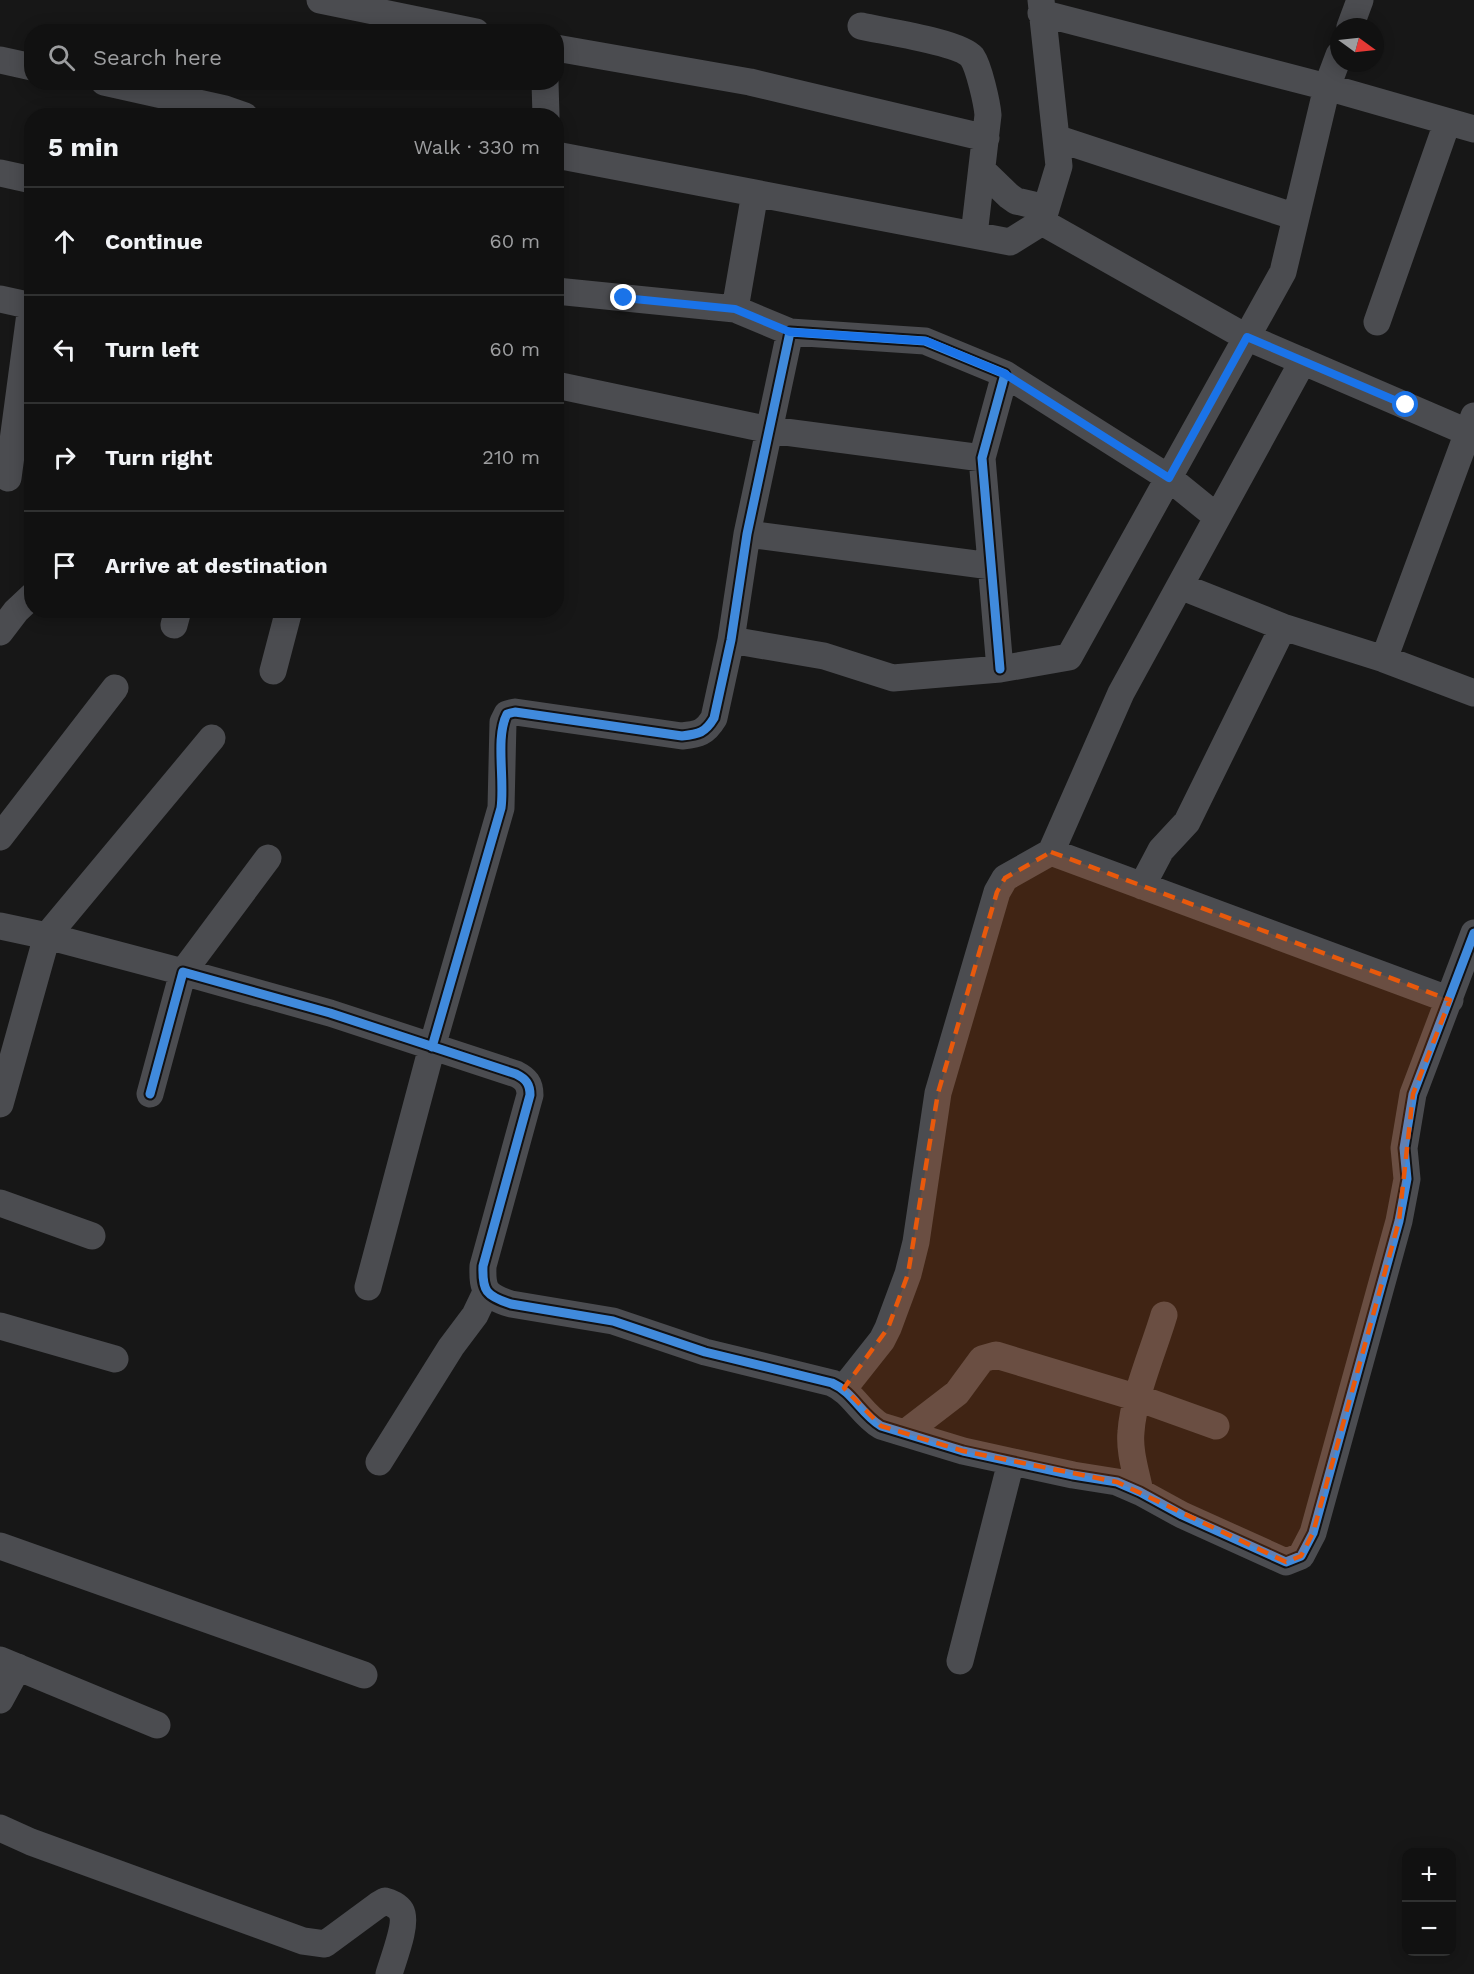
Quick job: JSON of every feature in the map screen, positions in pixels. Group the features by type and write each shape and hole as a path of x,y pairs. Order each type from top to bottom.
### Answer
{"street":[{"path":"320,0 437,24"},
{"path":"1353,18 1360,0"},
{"path":"564,157 1010,242 1044,215 1059,166 1041,7 1474,129"},
{"path":"861,26 955,46 972,58 987,100 988,115 974,235"},
{"path":"564,49 750,82 986,138"},
{"path":"0,60 24,65"},
{"path":"730,640 824,656 892,678 1000,669 1069,657 1283,272 1327,87 1333,72"},
{"path":"139,90 218,108"},
{"path":"545,90 546,108"},
{"path":"1377,322 1447,123"},
{"path":"1056,138 1296,217"},
{"path":"982,170 1016,201 1044,215 1247,337 1472,428 1384,659"},
{"path":"0,173 24,178"},
{"path":"735,309 755,193"},
{"path":"564,292 735,309 790,332 926,341 1005,374 1169,478 1217,517"},
{"path":"0,299 24,304"},
{"path":"368,1287 432,1047 501,808 503,722 507,714 515,712 682,736 697,735 708,728 714,718 730,640 747,534 790,332"},
{"path":"844,1388 882,1340 908,1274 916,1242 938,1093 997,892 1005,878 1051,852 1121,693 1303,361"},
{"path":"8,478 24,363"},
{"path":"1000,669 982,458 1005,374"},
{"path":"564,387 770,430 982,458"},
{"path":"747,534 991,566"},
{"path":"1180,586 1283,627 1384,659 1474,693"},
{"path":"273,671 287,618"},
{"path":"1142,886 1161,850 1187,822 1283,627"},
{"path":"0,837 115,688"},
{"path":"2,1089 46,936 212,738"},
{"path":"1051,852 1450,1000"},
{"path":"150,1094 183,972 268,858"},
{"path":"0,926 183,972 322,1011 524,1078 530,1086 530,1095 483,1266 482,1283 486,1292 498,1299 511,1304 613,1321 705,1352 825,1381 844,1388 871,1420 881,1426 963,1451 1117,1482 1182,1515 1286,1562 1301,1556 1313,1533 1399,1221 1407,1179 1404,1148 1413,1094 1474,933"},
{"path":"0,1203 92,1236"},
{"path":"379,1462 451,1347 475,1315 486,1292"},
{"path":"1140,1492 1132,1457 1131,1432 1138,1398 1164,1315"},
{"path":"0,1326 115,1359"},
{"path":"905,1433 957,1393 982,1359 996,1355 1138,1398 1216,1426"},
{"path":"960,1660 1011,1462"},
{"path":"0,1546 364,1675"},
{"path":"0,1700 9,1664 157,1725"},
{"path":"0,1828 42,1846 303,1941 325,1944 378,1905 385,1901 391,1902 401,1910 403,1918 402,1930 389,1974"}],"highlighted area":[{"path":"1051,852 1450,1000 1413,1094 1399,1221 1313,1533 1301,1556 1286,1562 1117,1482 963,1451 881,1426 844,1388 888,1328 908,1274 938,1093 997,892 1005,878"}],"cycle path":[{"path":"432,1047 501,808 501,746 503,723 507,714 515,712 682,736 701,732 714,718 731,640 747,534 790,332 925,341 1005,374 982,458 1000,669"},
{"path":"150,1094 183,972 330,1013 516,1074 527,1082 530,1095 483,1266 483,1281 491,1295 511,1304 613,1321 705,1352 832,1383 846,1392 881,1426 963,1451 1073,1475 1117,1482 1182,1515 1286,1562 1301,1556 1313,1533 1399,1221 1407,1179 1404,1148 1413,1094 1474,933"}],"route":[{"path":"624,298 735,309 790,332 926,341 1005,374 1169,478 1247,337 1406,405"}]}
